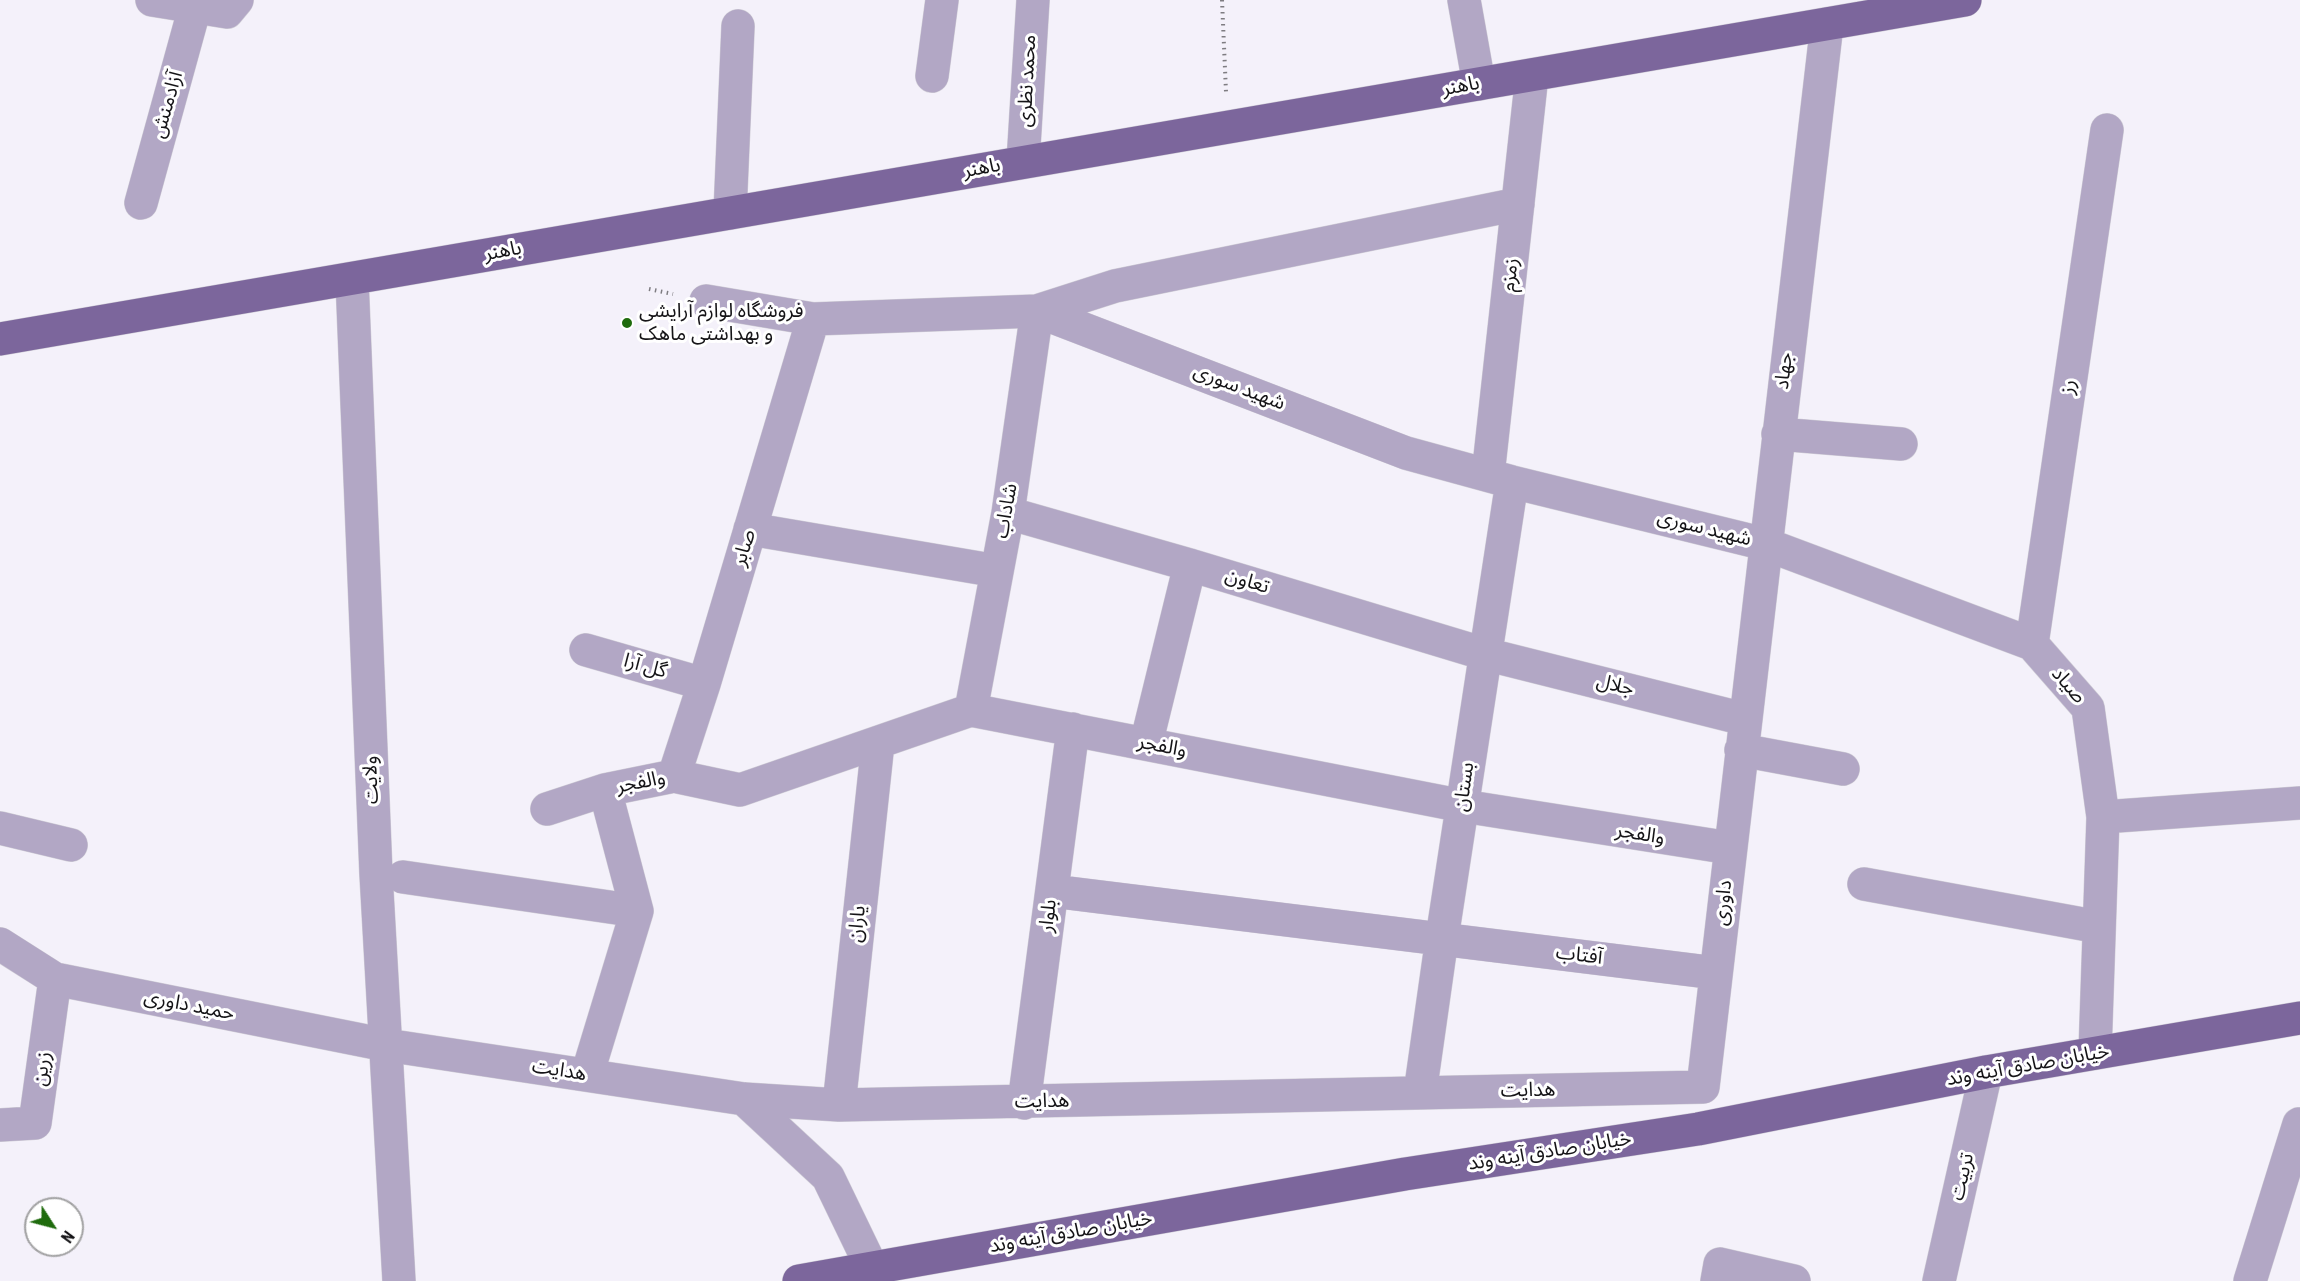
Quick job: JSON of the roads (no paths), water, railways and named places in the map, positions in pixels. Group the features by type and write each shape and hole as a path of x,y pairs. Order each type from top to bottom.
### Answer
{"main road":[{"name":"باهنر","path":"0,339 1965,0"},
{"name":"خیابان صادق آینه وند","path":"799,1281 872,1268 913,1271 1405,1174 1698,1129 1986,1072 2300,1018"}],"street":[{"path":"152,0 227,12 237,0"},
{"path":"932,76 942,0"},
{"name":"محمد نظری","path":"1023,162 1033,0"},
{"path":"1464,0 1479,84"},
{"name":"آزادمنش","path":"141,203 195,7"},
{"name":"جهاد","path":"1743,734 1827,24"},
{"path":"730,213 738,26"},
{"name":"زمزم","path":"1500,478 1518,204 1532,75"},
{"name":"رز","path":"2032,644 2107,130"},
{"path":"1037,311 1115,286 1518,204"},
{"name":"ولایت","path":"352,279 376,874 399,1281"},
{"name":"شهید سوری","path":"706,301 813,319 1037,311 1406,453 1765,544"},
{"name":"شاداب","path":"971,710 1008,513 1037,311"},
{"name":"صابر","path":"674,776 704,684 813,319"},
{"path":"1778,434 1901,444"},
{"name":"بستان","path":"1420,1093 1485,654 1500,478"},
{"name":"تعاون","path":"1008,513 1485,654"},
{"path":"750,529 997,571"},
{"name":"صیاد","path":"1765,544 2032,644 2088,708 2103,817 2095,1053"},
{"path":"1146,744 1190,565"},
{"name":"گل آرا","path":"586,650 704,684"},
{"name":"جلال","path":"1485,654 1743,734 1843,769"},
{"name":"والفجر","path":"547,809 605,790 674,776 741,790 971,710 1463,807 1730,848"},
{"name":"بلوار","path":"1024,1103 1073,729"},
{"name":"داوری","path":"1703,1087 1743,734"},
{"name":"یاران","path":"838,1105 878,743"},
{"path":"587,1075 637,911 605,790"},
{"path":"2103,817 2300,803"},
{"path":"0,828 71,845"},
{"path":"403,877 637,911"},
{"path":"1864,884 2099,927"},
{"name":"آفتاب","path":"1052,891 1716,973"},
{"name":"حمید داوری","path":"0,944 55,979 386,1045"},
{"name":"زرین","path":"0,1125 35,1123 55,979"},
{"name":"هدایت","path":"386,1045 744,1099 838,1105 1024,1103 1703,1087"},
{"name":"تربیت","path":"1939,1281 1986,1072"},
{"path":"744,1099 828,1177 872,1268"},
{"path":"2250,1281 2299,1124"},
{"path":"1719,1273 1794,1281"}],"place":[{"name":"فروشگاه لوازم آرایشی و بهداشتی ماهک","path":"627,323"}]}
